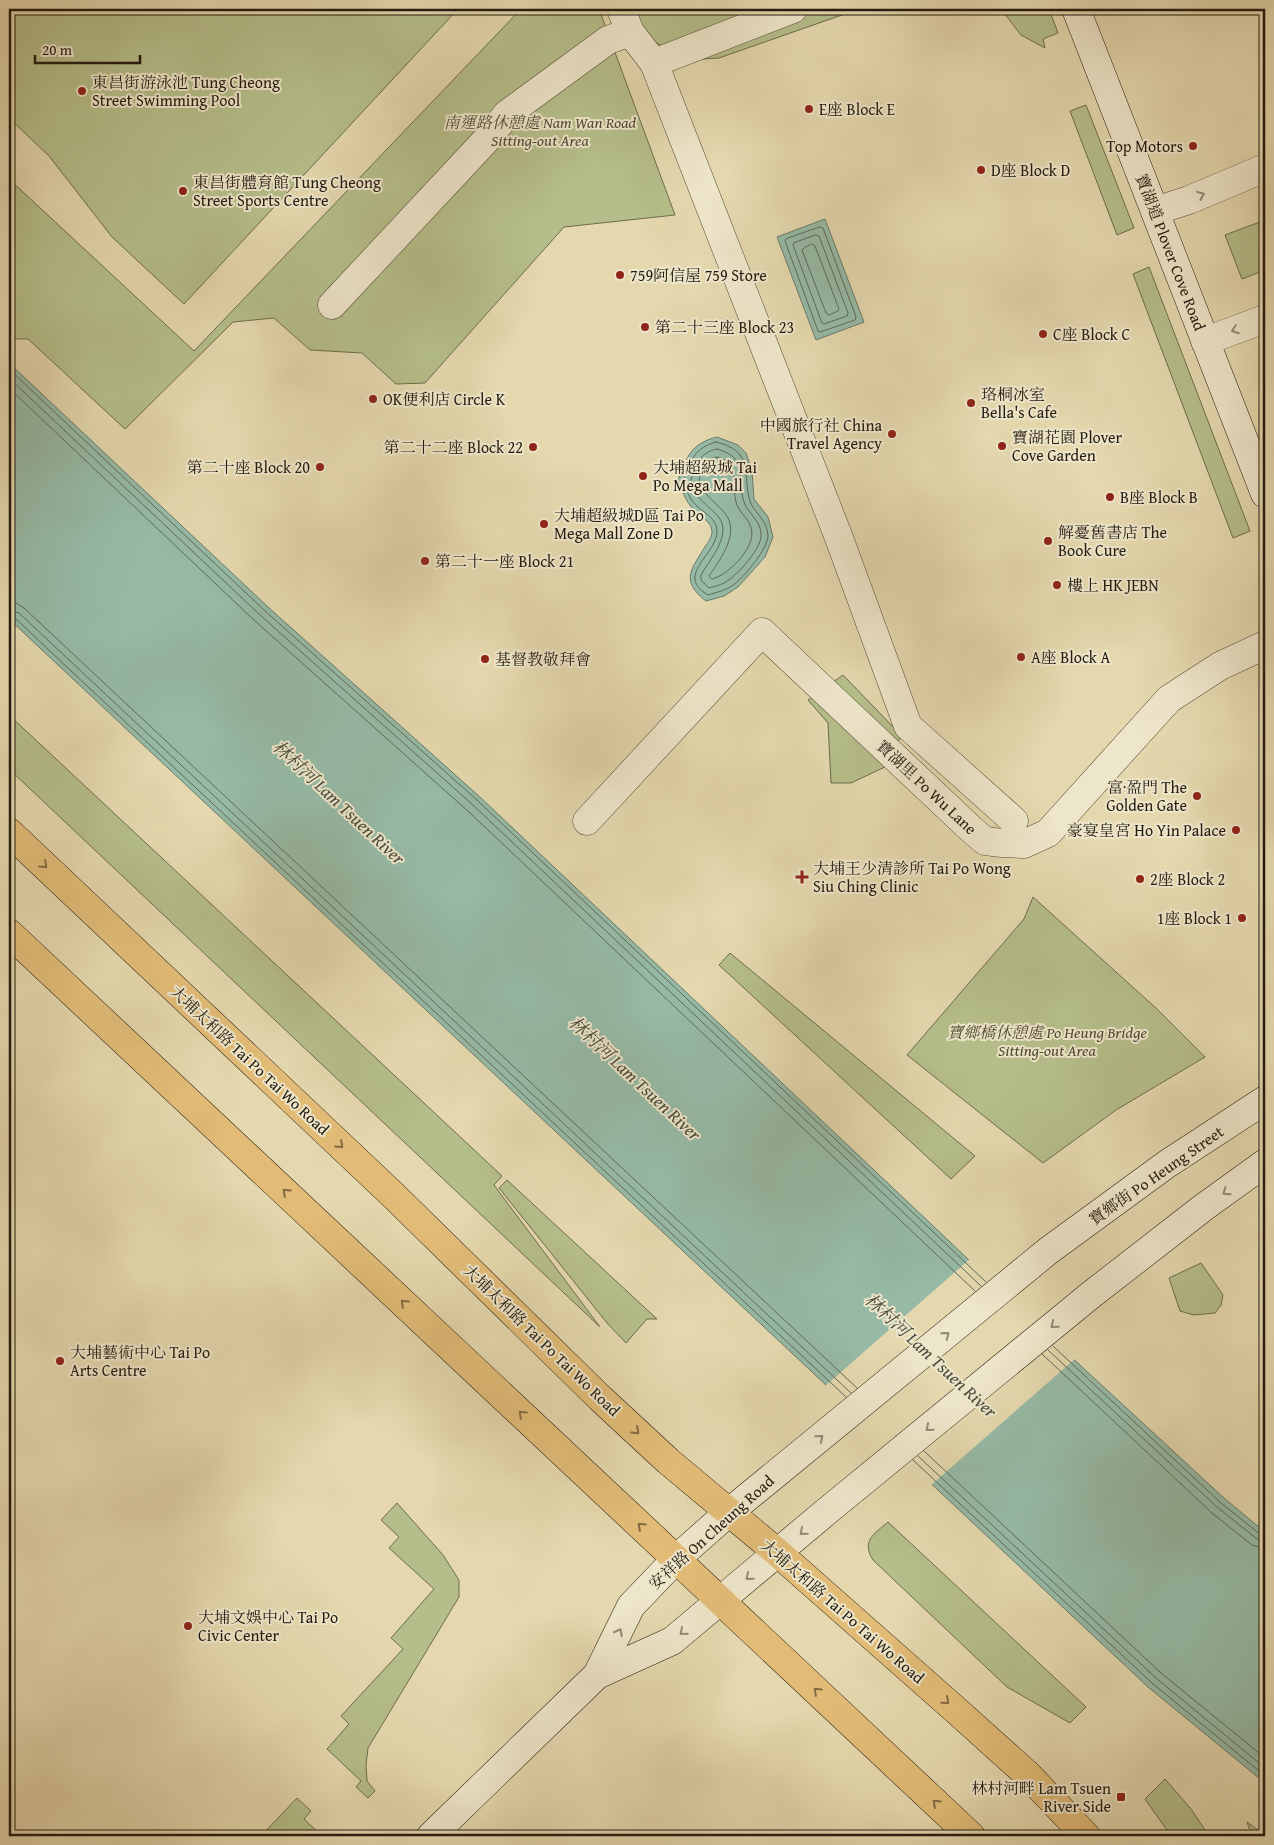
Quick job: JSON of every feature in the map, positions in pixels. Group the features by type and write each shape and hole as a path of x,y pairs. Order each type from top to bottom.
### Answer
{"main road":[{"name":"大埔太和路 Tai Po Tai Wo Road","path":"9,832 394,1196 600,1398 668,1461 778,1553 1028,1775 1086,1836"},
{"path":"9,933 971,1836"}],"street":[{"path":"654,62 793,9"},
{"name":"寶湖道 Plover Cove Road","path":"1076,9 1265,494"},
{"path":"332,304 488,138 507,114 608,40 625,20 654,62 839,538 908,726 1014,821"},
{"path":"1155,211 1189,200 1265,168"},
{"path":"1205,341 1265,318"},
{"name":"寶湖里 Po Wu Lane","path":"587,821 762,632 972,830 985,841 1002,844 1024,844 1048,833 1169,699 1220,666 1265,645"},
{"name":"寶鄉街 Po Heung Street","path":"782,1468 1048,1251 1168,1164 1265,1100"},
{"name":"安祥路 On Cheung Road","path":"597,1675 672,1641 1092,1294 1204,1207 1265,1163"},
{"name":"安祥路 On Cheung Road","path":"431,1836 597,1675 631,1606 676,1559 782,1468"}],"green space":[{"name":"東昌街體育館 Tung Cheong Street Sports Centre","path":"9,9 458,9 184,304 112,237 49,156 9,118"},
{"name":"南運路休憩處 Nam Wan Road Sitting-out Area","path":"521,9 599,9 675,215 564,227 425,383 396,384 362,353 310,350 274,318 233,322 125,429 28,339 12,339 9,335 9,179 194,351"},
{"path":"627,9 859,9 719,58 687,60 644,36"},
{"path":"1001,9 1049,9 1058,33 1043,39 1045,48 1021,35"},
{"path":"1086,105 1134,228 1117,235 1070,111"},
{"path":"1265,220 1265,270 1242,279 1225,235"},
{"path":"1149,267 1250,531 1233,538 1133,274"},
{"path":"843,675 901,735 889,765 851,783 831,783 828,723 808,700"},
{"path":"9,715 502,1176 494,1185 600,1327 9,769"},
{"name":"寶鄉橋休憩處 Po Heung Bridge Sitting-out Area","path":"1033,897 1157,1009 1205,1057 1116,1110 1043,1163 907,1055 1024,919"},
{"path":"730,953 975,1156 951,1179 719,965"},
{"path":"507,1180 657,1319 647,1319 626,1343 607,1323 499,1188"},
{"path":"1201,1263 1223,1295 1221,1305 1215,1313 1194,1315 1180,1311 1169,1278"},
{"path":"397,1503 443,1555 459,1580 459,1597 368,1748 367,1781 375,1791 368,1798 356,1787 361,1781 327,1749 349,1724 341,1716 403,1649 391,1638 434,1589 389,1548 399,1537 381,1520"},
{"path":"888,1522 1086,1707 1070,1723 1007,1687 873,1560 868,1548 869,1543 874,1534"},
{"path":"1165,1779 1191,1809 1209,1836 1171,1836 1145,1799"},
{"path":"297,1798 311,1811 304,1819 322,1836 261,1836"},
{"path":"1247,1822 1265,1835 1265,1836 1252,1836"}],"water":[{"path":"825,219 864,322 816,340 777,237"},
{"name":"林村河 Lam Tsuen River","path":"9,363 268,607 481,798 1081,1366 1225,1499 1265,1532 1265,1783 1148,1687 9,619"},
{"path":"717,437 738,445 746,453 752,471 754,499 768,517 773,537 765,557 738,587 724,596 706,601 698,594 690,580 696,561 710,539 711,528 709,523 688,503 678,480 691,452 701,443"}],"pier":[{"path":"971,1258 1076,1358 930,1486 824,1387"}],"place":[{"name":"東昌街游泳池 Tung Cheong Street Swimming Pool","path":"82,91"},
{"name":"E座 Block E","path":"809,109"},
{"name":"Top Motors","path":"1193,146"},
{"name":"D座 Block D","path":"981,170"},
{"name":"東昌街體育館 Tung Cheong Street Sports Centre","path":"183,191"},
{"name":"759阿信屋 759 Store","path":"620,275"},
{"name":"第二十三座 Block 23","path":"645,327"},
{"name":"C座 Block C","path":"1043,334"},
{"name":"OK便利店 Circle K","path":"373,399"},
{"name":"珞桐冰室 Bella's Cafe","path":"971,403"},
{"name":"中國旅行社 China Travel Agency","path":"892,434"},
{"name":"寶湖花園 Plover Cove Garden","path":"1002,446"},
{"name":"第二十二座 Block 22","path":"533,447"},
{"name":"第二十座 Block 20","path":"320,467"},
{"name":"大埔超級城 Tai Po Mega Mall","path":"643,476"},
{"name":"B座 Block B","path":"1110,497"},
{"name":"大埔超級城D區 Tai Po Mega Mall Zone D","path":"544,524"},
{"name":"解憂舊書店 The Book Cure","path":"1048,541"},
{"name":"第二十一座 Block 21","path":"425,561"},
{"name":"樓上 HK JEBN","path":"1057,585"},
{"name":"A座 Block A","path":"1021,657"},
{"name":"基督教敬拜會","path":"485,659"},
{"name":"富‧盈門 The Golden Gate","path":"1197,796"},
{"name":"豪宴皇宮 Ho Yin Palace","path":"1236,830"},
{"name":"大埔王少清診所 Tai Po Wong Siu Ching Clinic","path":"802,877"},
{"name":"2座 Block 2","path":"1140,879"},
{"name":"1座 Block 1","path":"1242,918"},
{"name":"大埔藝術中心 Tai Po Arts Centre","path":"60,1361"},
{"name":"大埔文娛中心 Tai Po Civic Center","path":"188,1626"},
{"name":"林村河畔 Lam Tsuen River Side","path":"1121,1797"}]}
